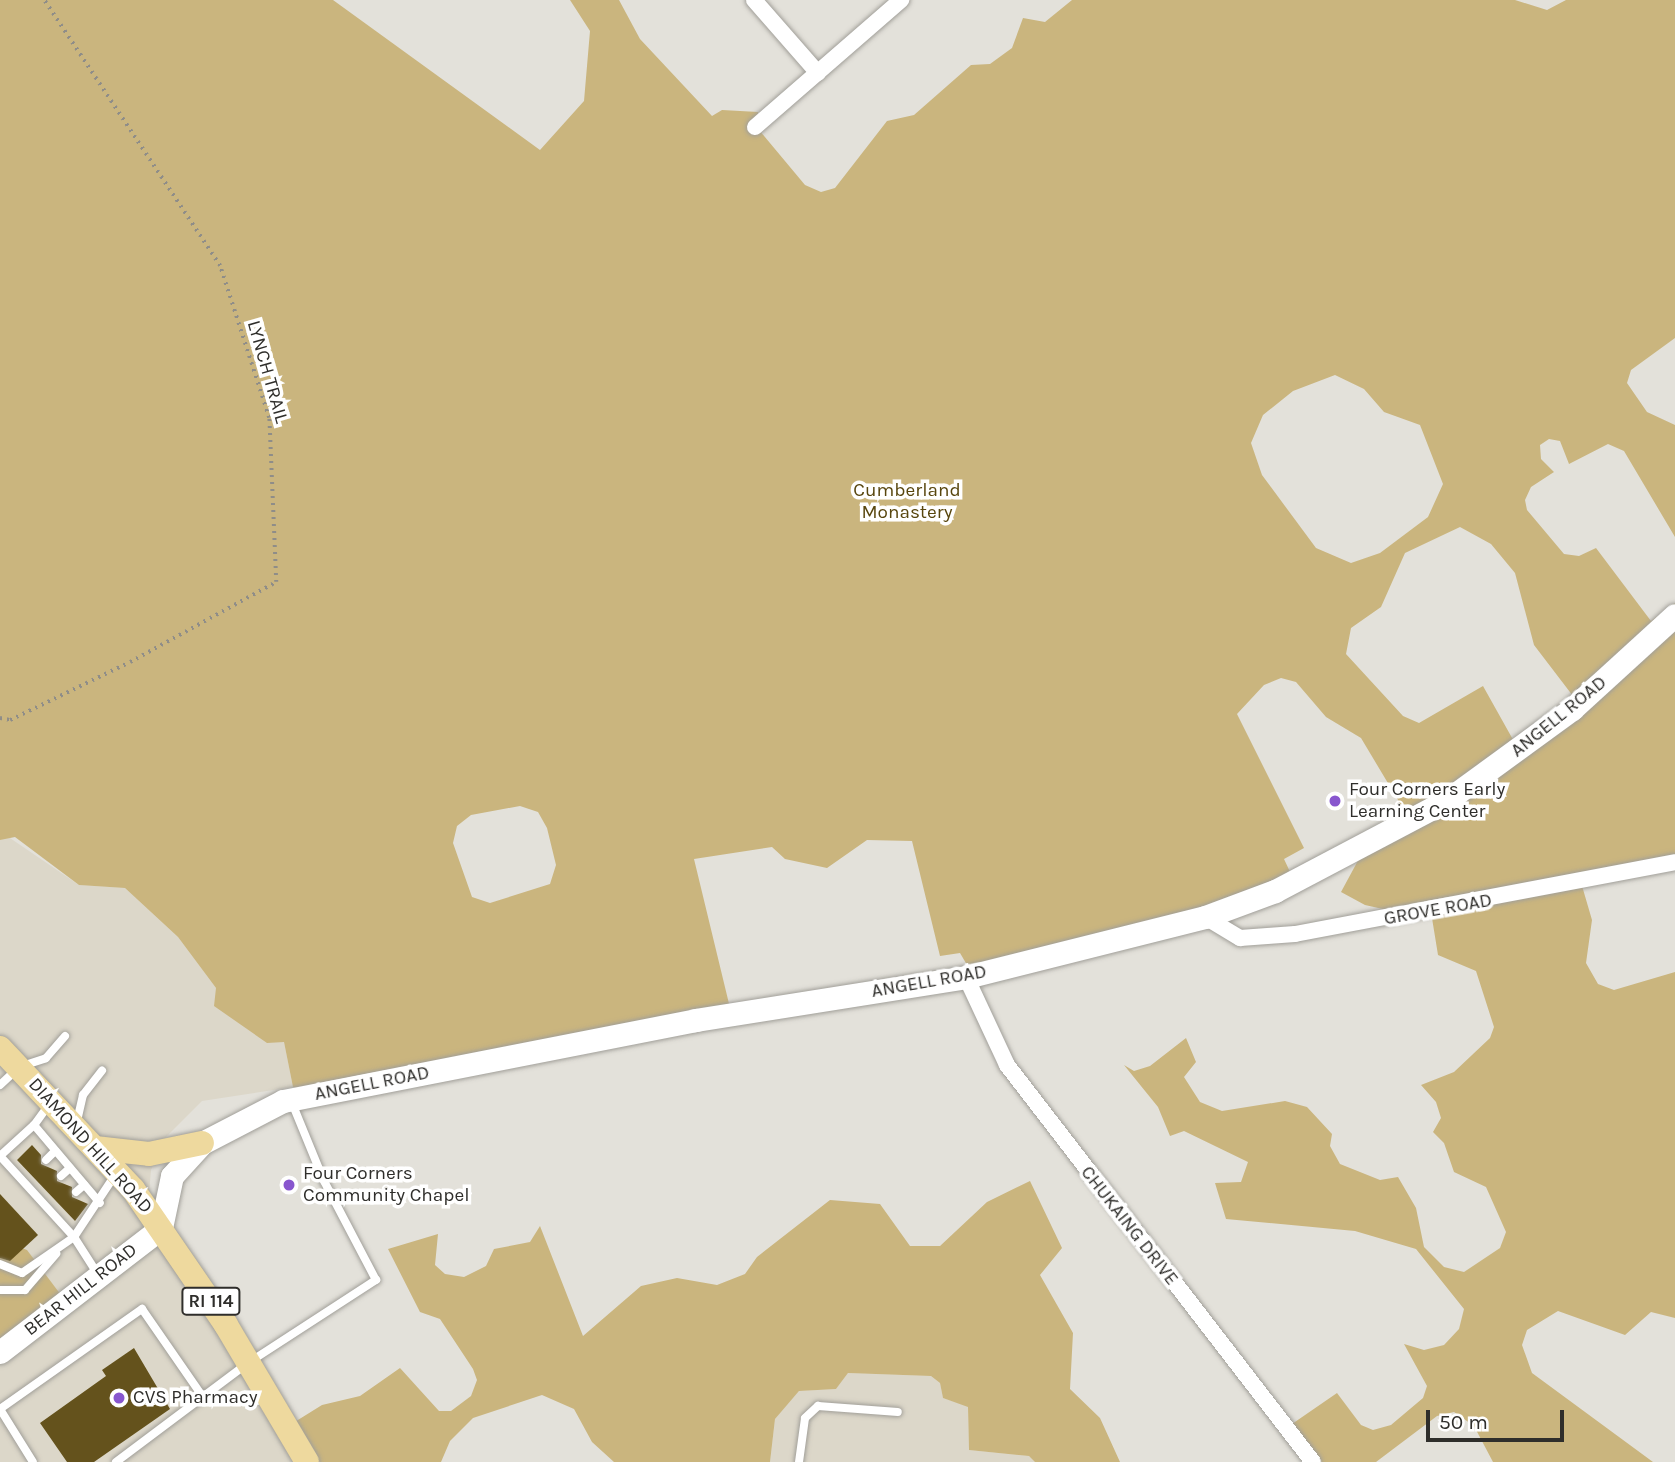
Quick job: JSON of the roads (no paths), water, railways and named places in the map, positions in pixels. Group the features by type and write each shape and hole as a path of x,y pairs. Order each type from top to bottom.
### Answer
{"main road":[{"name":"ANGELL ROAD","path":"161,1228 172,1175 202,1143 291,1100 695,1020 966,977 1205,917 1275,891 1446,801 1572,709 1675,615"},
{"name":"DIAMOND HILL ROAD","path":"0,1048 117,1172 161,1228 248,1363 307,1462"},
{"path":"95,1148 149,1154 202,1143"},
{"name":"BEAR HILL ROAD","path":"0,1352 100,1278 161,1228"}],"street":[{"path":"754,0 818,73"},
{"path":"755,127 901,0"},
{"name":"GROVE ROAD","path":"1205,917 1240,937 1295,934 1675,862"},
{"name":"CHUKAING DRIVE","path":"966,977 1007,1065 1313,1462"}],"lane":[{"path":"0,1085 19,1067 46,1058 65,1035"},
{"path":"75,1127 83,1095 102,1072"},
{"path":"116,1462 248,1363 376,1280 324,1181 291,1100"},
{"path":"51,1102 34,1125 0,1156 74,1237 100,1278"},
{"path":"34,1125 100,1203"},
{"path":"46,1160 55,1151"},
{"path":"61,1176 70,1168"},
{"path":"0,1264 22,1273 74,1237 100,1203 117,1172"},
{"path":"23,1181 30,1174"},
{"path":"76,1192 84,1185"},
{"path":"38,1198 46,1190"},
{"path":"52,1213 61,1206"},
{"path":"0,1290 24,1290 44,1273 58,1249"},
{"path":"33,1462 0,1409 142,1309 203,1397"},
{"path":"799,1462 804,1418 818,1406 898,1412"}],"place":[{"name":"Four Corners Early Learning Center","path":"1335,801"},
{"name":"Four Corners Community Chapel","path":"289,1185"},
{"name":"CVS Pharmacy","path":"119,1398"}],"park label":[{"name":"Cumberland Monastery","path":"907,502"}]}
